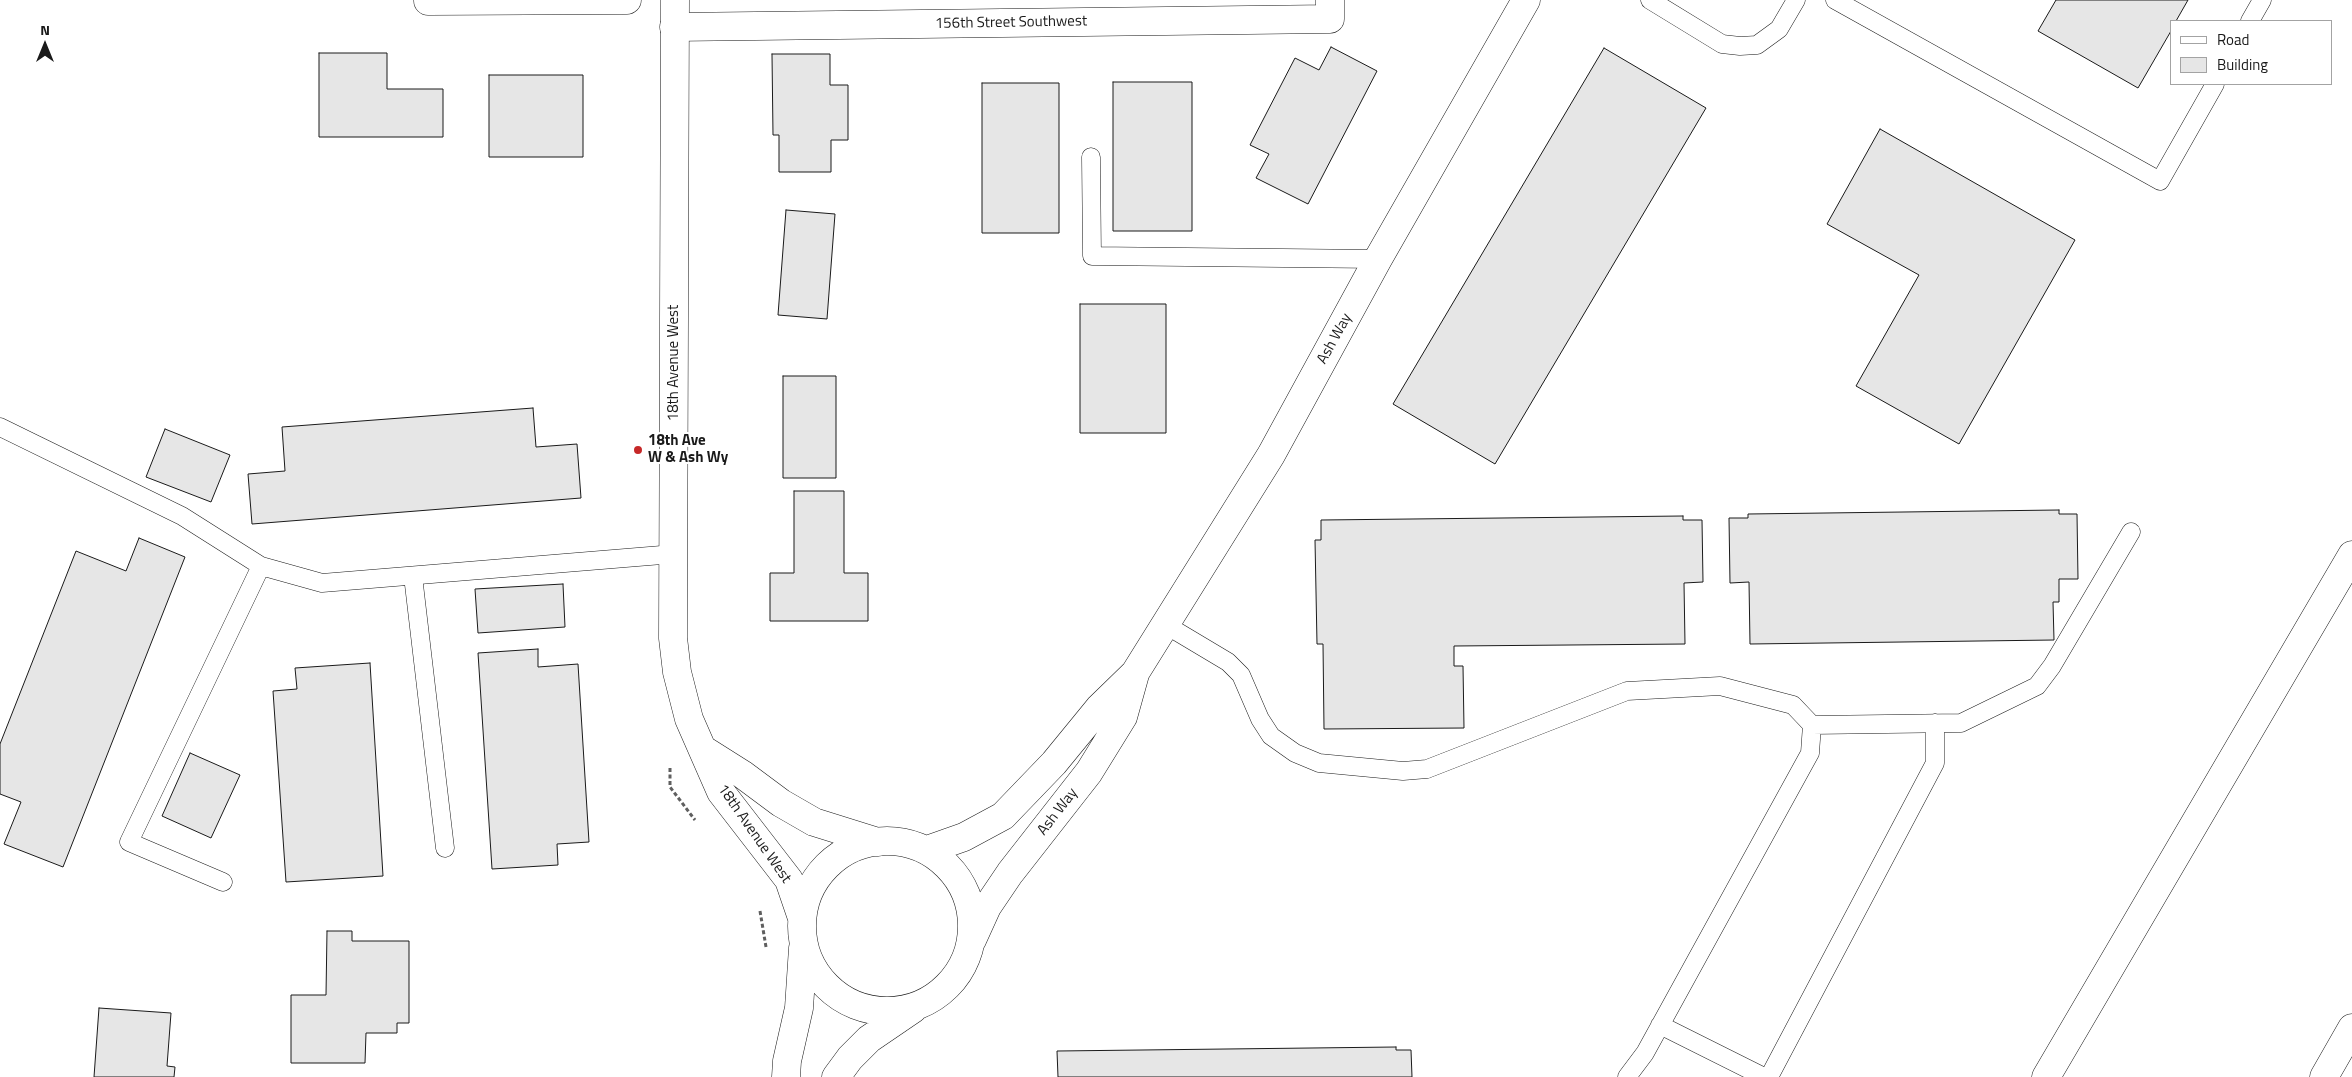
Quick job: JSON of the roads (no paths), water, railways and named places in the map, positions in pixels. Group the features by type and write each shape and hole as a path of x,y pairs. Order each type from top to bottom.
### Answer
{"main road":[{"path":"428,1 627,0"},
{"name":"18th Avenue West","path":"675,0 673,638 677,672 689,719 721,792 789,880 803,931"},
{"name":"156th Street Southwest","path":"674,27 1330,19 1330,0"},
{"name":"Ash Way","path":"930,849 964,837 1002,816 1054,763 1099,708 1135,673 1271,455 1378,260 1526,0"},
{"path":"2046,1077 2352,555"},
{"name":"Ash Way","path":"969,946 987,907 1010,874 1089,772 1123,718 1135,673"},
{"name":"18th Avenue West","path":"704,750 742,774 780,803 814,822 878,842"},
{"path":"786,1077 787,1061 799,1008 803,931 811,889 827,866 850,848 878,842 909,842 930,849 949,866 965,889 971,917 969,946 960,970 943,990 869,1039 850,1058 836,1077"},
{"path":"803,931 813,968 825,987 842,1002 863,1008 890,1011 918,1005"},
{"path":"2324,1077 2352,1028"}],"lane":[{"path":"1650,0 1722,44 1740,46 1757,45 1778,29 1796,0"},
{"path":"1835,0 2160,181 2214,85"},
{"path":"2251,20 2262,0"},
{"path":"1090,157 1092,256 1378,260"},
{"path":"0,427 182,516 260,566 322,583 674,554"},
{"path":"1166,624 1228,662 1241,675 1260,720 1271,736 1295,753 1319,763 1403,771 1427,769 1627,691 1720,686 1793,705 1812,725 1961,723 2037,686 2052,666 2131,532"},
{"path":"224,882 129,842 260,566"},
{"path":"413,576 446,848"},
{"path":"1769,1077 1935,763 1935,724"},
{"path":"1627,1077 1645,1053 1810,753 1812,725"},
{"path":"1660,1026 1764,1077"}],"place":[{"name":"18th Ave W & Ash Wy","path":"638,450"}]}
